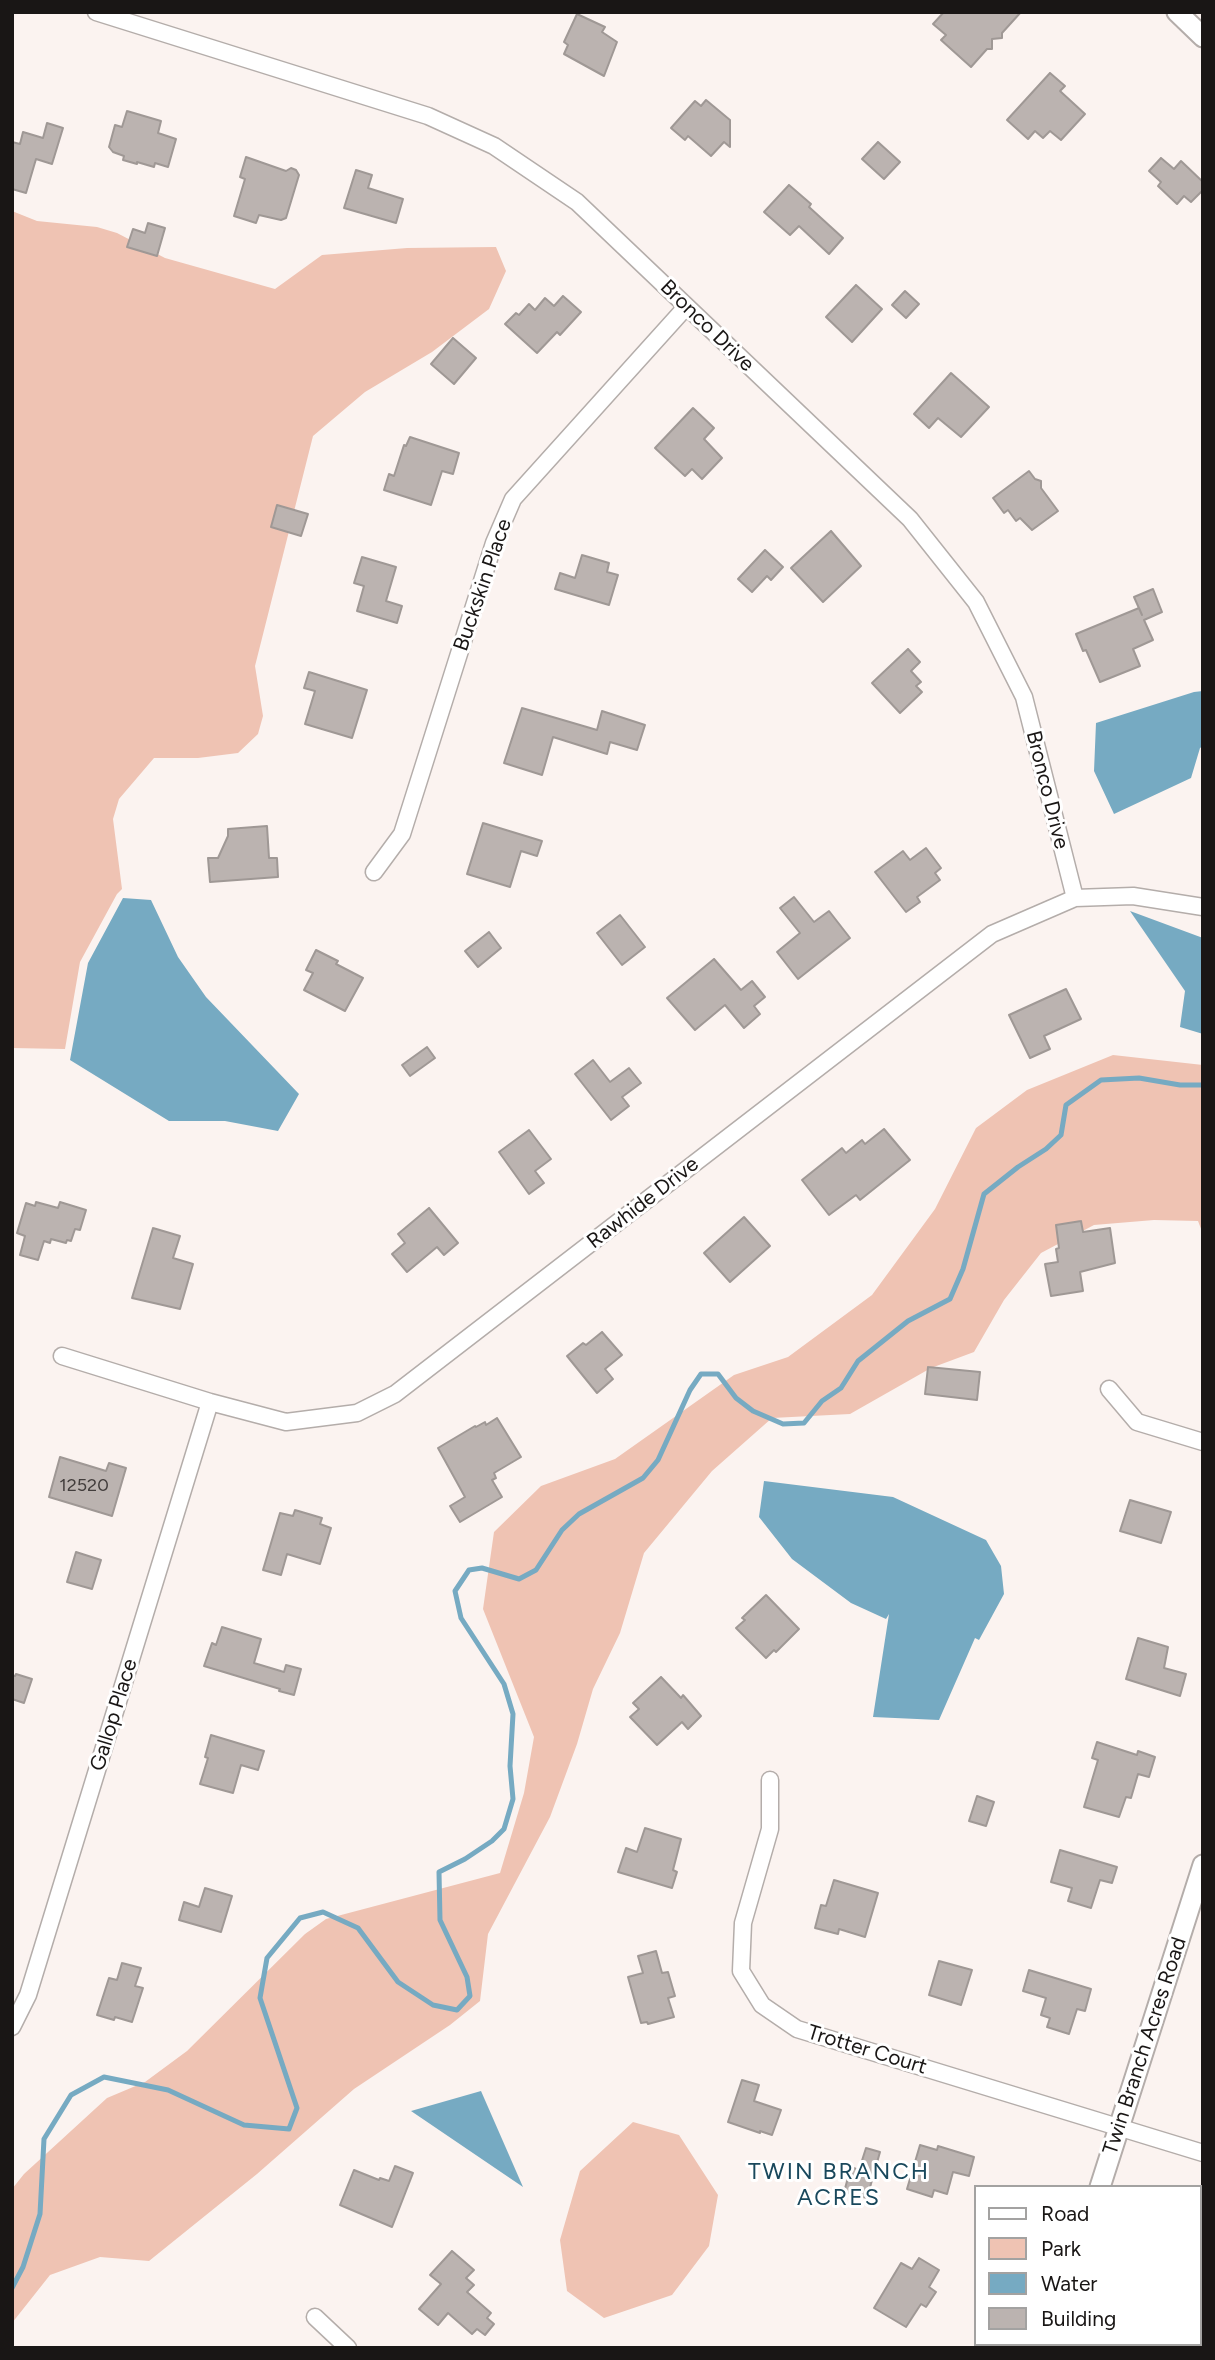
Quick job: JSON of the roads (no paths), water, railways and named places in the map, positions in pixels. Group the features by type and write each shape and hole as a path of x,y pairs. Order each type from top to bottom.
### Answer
{"street":[{"name":"Bronco Drive","path":"96,12 428,116 494,146 577,202 910,519 976,603 1024,697 1074,898"},
{"path":"1183,14 1203,37"},
{"name":"Buckskin Place","path":"374,872 402,834 494,542 513,499 686,307"},
{"name":"Rawhide Drive","path":"62,1356 210,1402 286,1422 357,1413 395,1394 992,934 1074,898 1133,896 1203,907"},
{"path":"1109,1389 1137,1422 1203,1441"},
{"name":"Gallop Place","path":"12,2027 28,1995 210,1402"},
{"name":"Trotter Court","path":"770,1780 770,1829 743,1923 741,1971 762,2005 797,2029 1203,2153"},
{"name":"Twin Branch Acres Road","path":"1101,2185 1203,1865"},
{"path":"315,2317 348,2348"}],"water":[{"path":"1203,691 1203,746 1200,748 1191,778 1114,814 1094,771 1096,723"},
{"path":"123,898 151,900 178,957 206,997 299,1094 278,1131 225,1121 169,1121 70,1060 88,963"},
{"path":"1130,911 1203,938 1203,1034 1180,1027 1185,991"},
{"path":"764,1481 893,1497 986,1540 1001,1566 1004,1594 979,1640 975,1638 939,1720 873,1717 889,1614 886,1619 851,1603 792,1559 759,1517"},
{"path":"481,2091 523,2187 411,2111"}],"waterway":[{"path":"12,2288 23,2267 40,2214 44,2139 71,2095 104,2077 168,2090 244,2125 289,2129 297,2108 260,1998 267,1958 300,1918 323,1912 358,1928 398,1982 433,2005 457,2010 470,1996 467,1977 440,1920 439,1872 465,1859 492,1841 504,1829 513,1799 510,1766 513,1714 504,1684 461,1618 455,1591 469,1570 482,1568 519,1579 536,1570 562,1530 579,1514 643,1478 658,1460 690,1390 701,1374 718,1374 736,1398 753,1411 783,1424 804,1423 822,1401 841,1388 858,1361 908,1321 950,1299 963,1269 984,1194 1061,1135 1066,1105 1101,1080 1139,1078 1180,1085 1203,1085"}],"district":[{"name":"TWIN BRANCH ACRES","path":"839,2185"}]}
